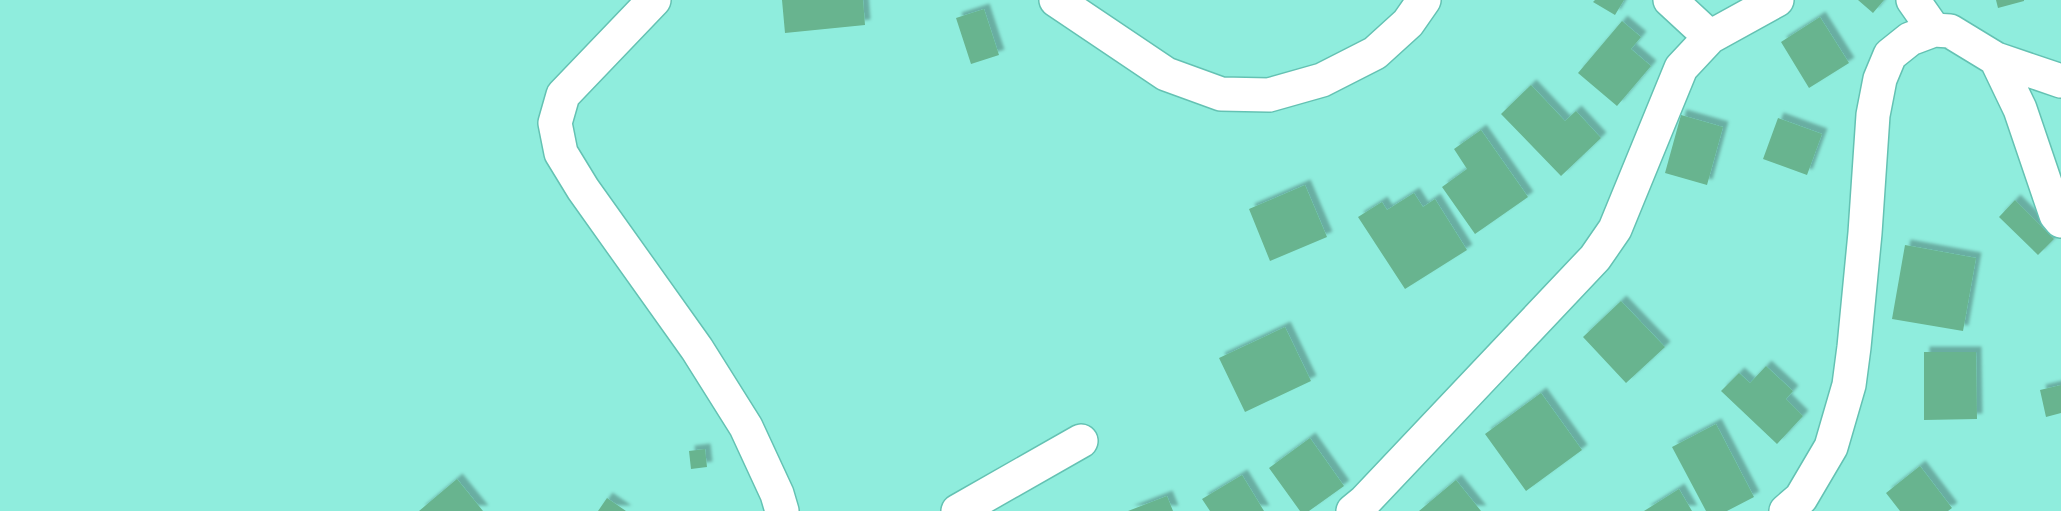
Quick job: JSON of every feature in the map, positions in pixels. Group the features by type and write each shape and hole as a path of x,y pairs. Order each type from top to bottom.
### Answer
{"street":[{"path":"654,0 563,95 555,123 561,153 583,189 697,349 746,427 777,494 782,511"},
{"path":"1056,0 1166,74 1221,94 1269,95 1322,80 1374,53 1408,23 1424,0"},
{"path":"1670,0 1710,37"},
{"path":"1353,511 1595,258 1615,229 1681,68 1710,37 1777,0"},
{"path":"1913,0 1934,30"},
{"path":"1786,511 1801,498 1831,447 1849,385 1865,233 1873,115 1880,79 1890,55 1910,39 1934,30 1950,31 1996,59 2061,81"},
{"path":"1996,59 2020,109 2056,215 2061,221"},
{"path":"958,511 1080,441"}],"building":[{"path":"782,0 863,0 865,25 785,33"},
{"path":"1595,0 1624,0 1615,15 1593,2"},
{"path":"1858,0 1884,0 1873,13"},
{"path":"1996,0 2024,0 2024,1 1998,8"},
{"path":"984,9 999,55 971,64 956,18"},
{"path":"1820,17 1849,63 1809,88 1781,42"},
{"path":"1622,21 1641,37 1631,49 1651,66 1617,106 1578,73"},
{"path":"1531,85 1565,121 1576,111 1601,138 1561,176 1501,114"},
{"path":"1681,115 1723,127 1707,185 1665,173"},
{"path":"1778,118 1822,134 1807,175 1763,159"},
{"path":"1481,130 1528,197 1475,234 1442,187 1467,169 1454,149"},
{"path":"1305,185 1327,237 1270,261 1249,209"},
{"path":"1414,193 1423,207 1435,199 1467,250 1405,289 1358,217 1382,202 1387,210"},
{"path":"2015,200 2054,239 2038,255 1999,217"},
{"path":"1905,245 1976,258 1963,331 1892,319"},
{"path":"1621,301 1665,347 1626,383 1583,337"},
{"path":"1285,327 1311,381 1245,412 1219,358"},
{"path":"1924,352 1976,352 1977,419 1924,420"},
{"path":"1766,366 1793,391 1786,399 1803,416 1777,444 1721,391 1739,373 1750,383"},
{"path":"2061,385 2061,413 2046,417 2040,390"},
{"path":"1541,393 1582,450 1526,491 1485,434"},
{"path":"1716,424 1754,497 1727,511 1706,511 1672,447"},
{"path":"1310,438 1344,486 1309,511 1300,511 1269,468"},
{"path":"705,449 707,467 691,469 689,451"},
{"path":"1920,466 1952,508 1948,511 1900,511 1886,493"},
{"path":"1242,475 1264,511 1210,511 1202,499"},
{"path":"457,479 483,511 419,511"},
{"path":"1456,480 1481,511 1419,511"},
{"path":"1679,489 1692,511 1644,511"},
{"path":"1167,496 1173,511 1128,511"},
{"path":"607,498 626,511 598,511"}]}
